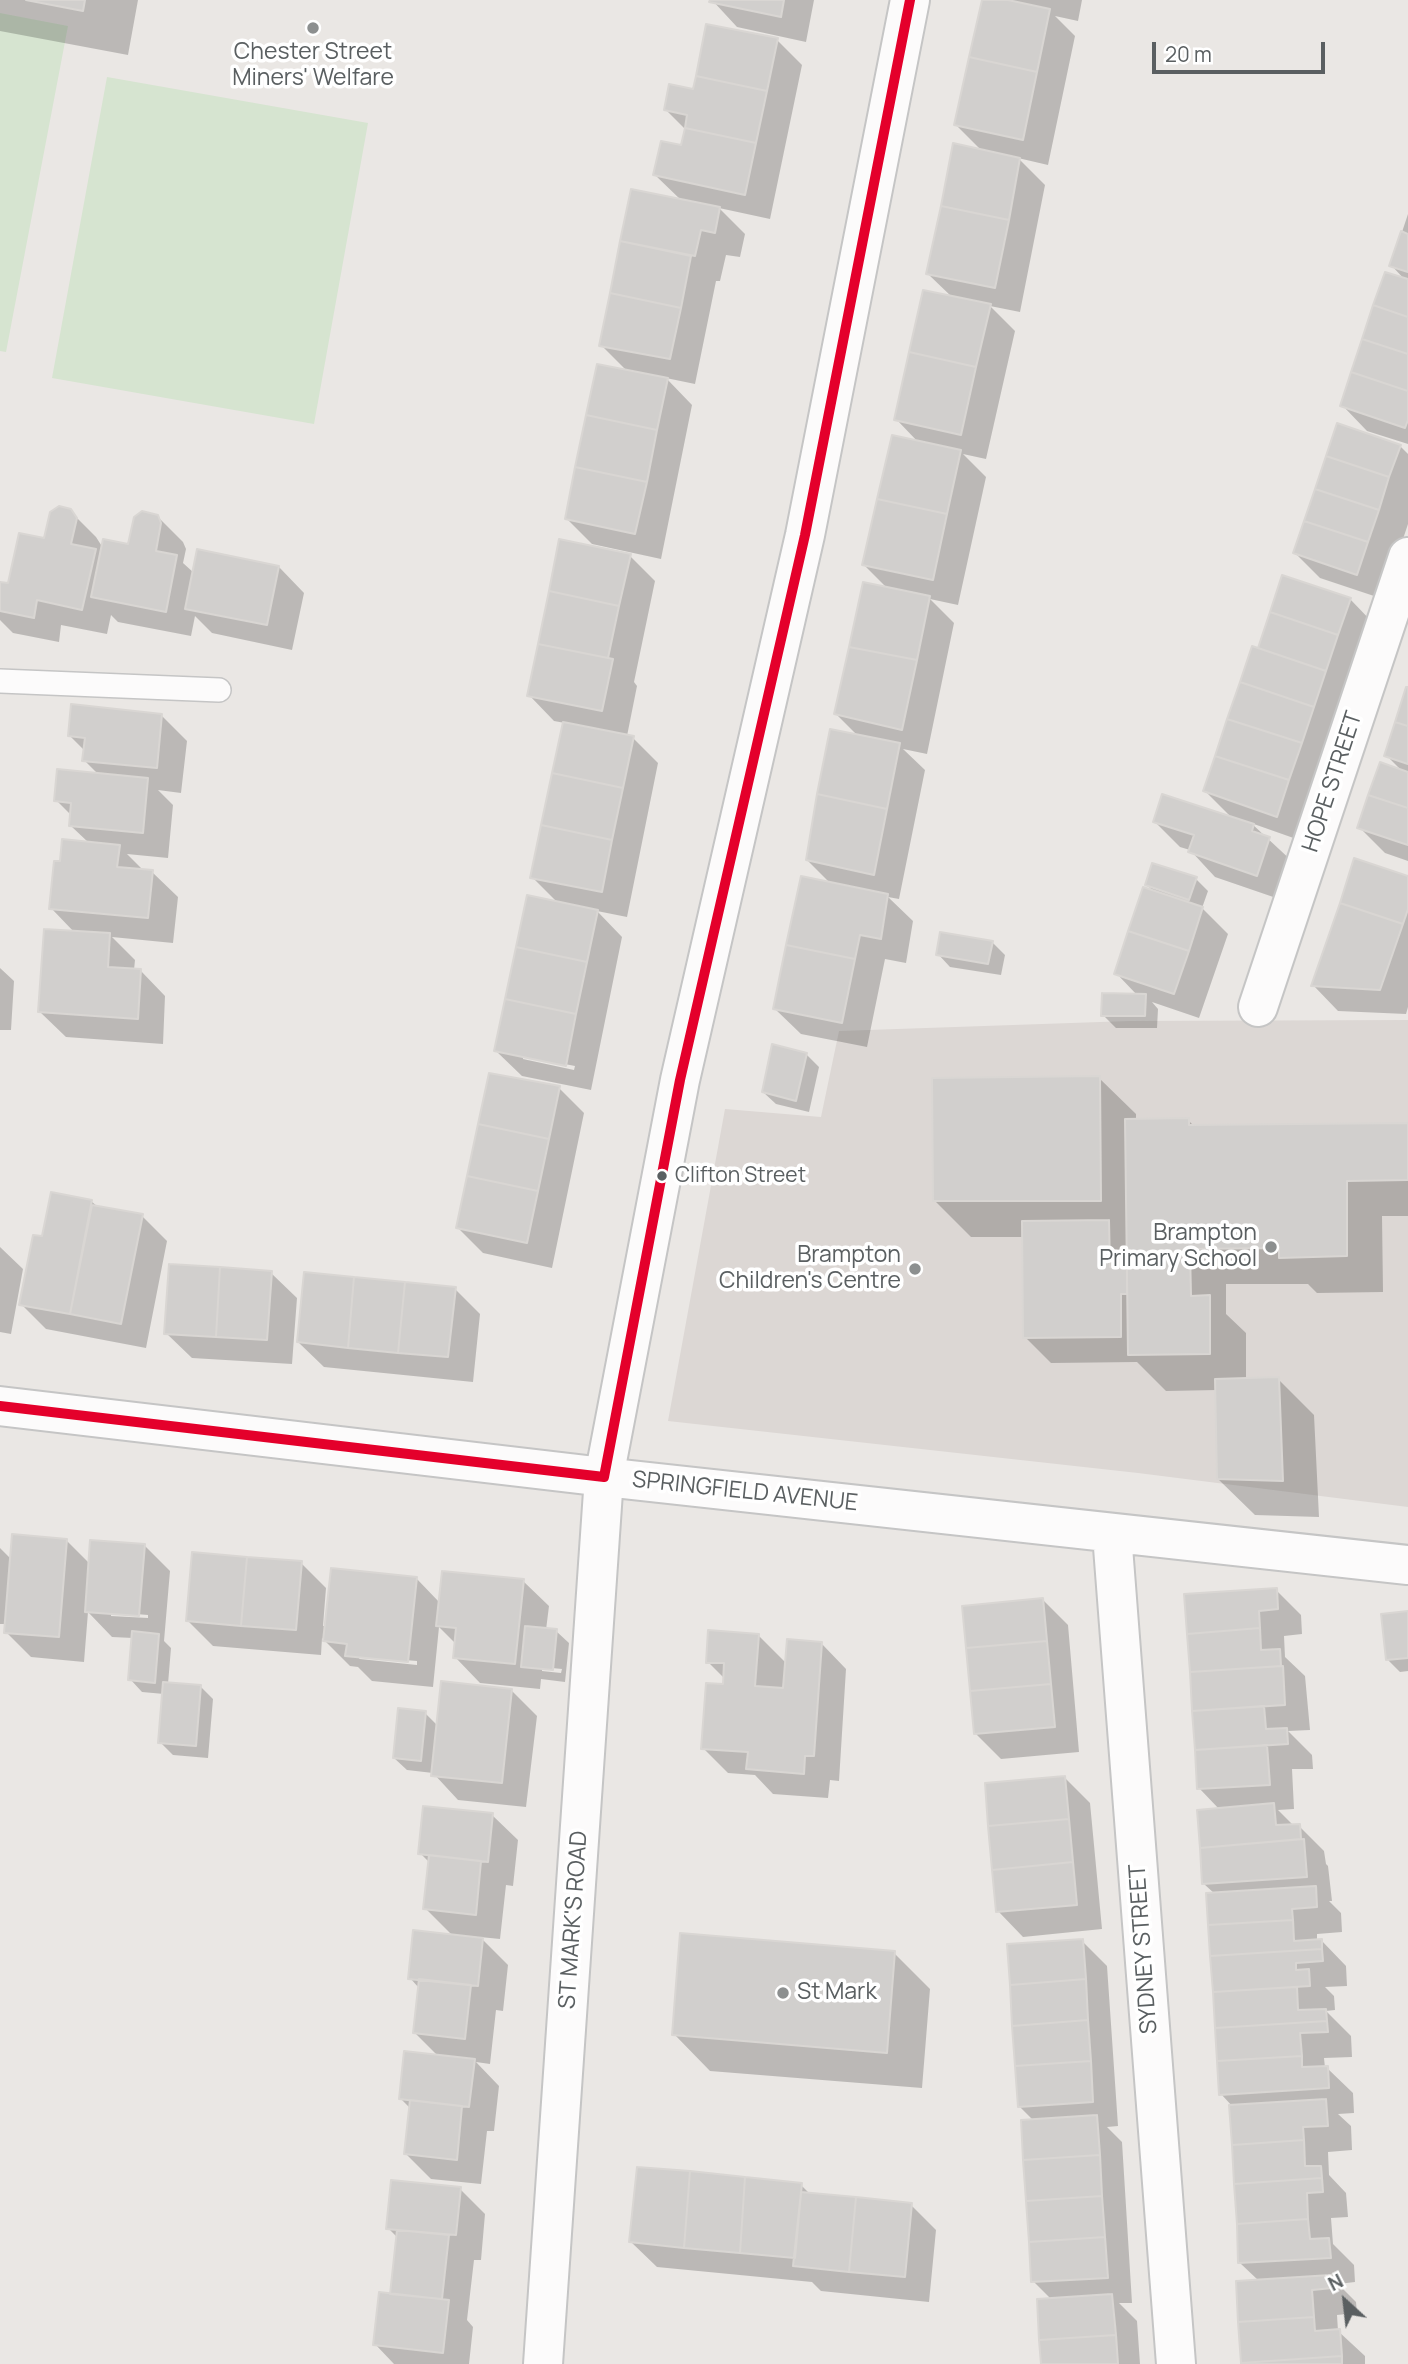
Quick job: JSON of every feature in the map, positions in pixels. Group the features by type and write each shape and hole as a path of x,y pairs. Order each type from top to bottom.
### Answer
{"street":[{"path":"604,1477 680,1080 805,535 910,0"},
{"name":"HOPE STREET","path":"1258,1007 1408,557"},
{"name":"SPRINGFIELD AVENUE","path":"0,1406 604,1477 1408,1565"},
{"name":"ST MARK'S ROAD","path":"543,2364 604,1477"},
{"name":"SYDNEY STREET","path":"1112,1534 1176,2364"}],"lane":[{"path":"0,681 219,690"}],"shaded area":[{"path":"1408,1020 1408,1507 1138,1473 668,1421 725,1109 821,1117 839,1031 1129,1021"}],"green space":[{"path":"0,13 68,26 6,352 0,351"},
{"path":"107,77 368,123 314,424 52,378"}],"building":[{"path":"26,0 85,0 83,11"},
{"path":"784,0 781,17 709,2"},
{"path":"982,0 1008,0 1050,9 1037,72 969,57"},
{"path":"706,24 778,38 767,91 696,76"},
{"path":"969,57 1037,72 1023,140 954,125"},
{"path":"696,76 767,91 756,143 685,128 687,115 664,110 669,84 693,89"},
{"path":"685,128 756,143 745,195 653,175 661,141 681,145"},
{"path":"953,143 1020,158 1009,220 941,206"},
{"path":"631,189 720,207 715,233 701,230 695,256 620,241"},
{"path":"941,206 1009,220 995,288 926,274"},
{"path":"1401,231 1408,234 1408,272 1389,266"},
{"path":"620,241 691,256 681,308 610,293"},
{"path":"1385,272 1408,279 1408,317 1373,305"},
{"path":"923,290 991,304 976,367 909,352"},
{"path":"610,293 681,308 670,359 599,346"},
{"path":"1373,305 1408,317 1408,354 1362,339"},
{"path":"1362,339 1408,354 1408,391 1351,372"},
{"path":"909,352 976,367 961,435 894,420"},
{"path":"597,364 668,378 657,430 586,415"},
{"path":"1351,372 1408,391 1408,420 1405,428 1340,406"},
{"path":"586,415 657,430 647,482 575,467"},
{"path":"1337,423 1401,445 1389,477 1326,456"},
{"path":"892,435 961,450 947,514 877,499"},
{"path":"1326,456 1389,477 1379,510 1315,489"},
{"path":"575,467 647,482 635,534 565,519"},
{"path":"1315,489 1379,510 1368,542 1304,521"},
{"path":"877,499 947,514 933,580 862,565"},
{"path":"59,506 71,509 77,518 71,544 96,549 82,610 37,600 34,618 0,611 0,582 8,583 19,533 44,538 50,512"},
{"path":"142,511 158,515 161,523 156,551 177,555 166,612 91,597 103,539 128,544 134,517"},
{"path":"1304,521 1368,542 1357,575 1293,553"},
{"path":"559,539 631,554 619,606 549,591"},
{"path":"197,549 279,566 267,625 185,609"},
{"path":"1282,575 1351,598 1338,635 1270,612"},
{"path":"863,582 930,596 917,660 849,647"},
{"path":"549,591 619,606 608,658 538,644"},
{"path":"1270,612 1338,635 1326,671 1258,648"},
{"path":"538,644 613,659 602,711 527,696"},
{"path":"1252,646 1326,671 1314,707 1240,682"},
{"path":"849,647 917,660 902,730 834,714"},
{"path":"1240,682 1314,707 1302,743 1227,719"},
{"path":"1408,687 1408,726 1395,722"},
{"path":"71,704 162,714 157,768 82,761 85,738 68,736"},
{"path":"1227,719 1302,743 1289,780 1215,756"},
{"path":"563,722 634,736 623,788 552,773"},
{"path":"1395,722 1408,726 1408,764 1384,756"},
{"path":"830,729 900,743 887,809 817,794"},
{"path":"1215,756 1289,780 1277,817 1203,791"},
{"path":"1380,762 1408,772 1408,808 1368,795"},
{"path":"57,769 148,778 143,833 69,826 71,803 54,801"},
{"path":"552,773 623,788 612,840 541,825"},
{"path":"817,794 887,809 874,875 806,860"},
{"path":"1162,794 1254,824 1252,831 1270,837 1257,876 1188,852 1194,835 1153,822"},
{"path":"1368,795 1408,808 1408,845 1357,828"},
{"path":"541,825 612,840 602,892 530,878"},
{"path":"62,839 120,845 117,867 153,870 148,918 49,909 54,861 60,861"},
{"path":"1354,858 1408,876 1408,909 1403,924 1340,903"},
{"path":"1152,863 1197,877 1189,900 1145,885"},
{"path":"801,876 888,894 881,939 860,935 855,959 786,945"},
{"path":"1143,887 1203,907 1189,951 1128,931"},
{"path":"527,895 598,910 587,962 516,947"},
{"path":"1340,903 1403,924 1380,990 1311,986"},
{"path":"44,929 110,933 108,967 141,969 138,1019 38,1012"},
{"path":"1128,931 1189,951 1174,994 1114,974"},
{"path":"940,932 993,941 988,964 936,955"},
{"path":"786,945 855,959 842,1023 773,1009"},
{"path":"516,947 587,962 576,1014 505,999"},
{"path":"1102,993 1146,994 1145,1016 1101,1016"},
{"path":"505,999 576,1014 566,1066 494,1051"},
{"path":"772,1044 807,1053 796,1101 762,1092"},
{"path":"489,1073 560,1086 549,1139 478,1124"},
{"path":"1100,1076 1101,1201 933,1201 932,1078"},
{"path":"1189,1118 1189,1125 1408,1123 1408,1180 1347,1181 1347,1256 1279,1258 1279,1248 1190,1249 1191,1296 1210,1295 1210,1354 1128,1355 1125,1119"},
{"path":"478,1124 549,1139 538,1191 467,1176"},
{"path":"467,1176 538,1191 527,1243 456,1228"},
{"path":"51,1192 92,1200 70,1314 19,1305 33,1235 42,1236"},
{"path":"92,1205 143,1214 121,1324 70,1314"},
{"path":"1109,1220 1110,1267 1127,1267 1127,1294 1121,1294 1121,1337 1023,1338 1022,1221"},
{"path":"169,1264 220,1267 216,1337 164,1334"},
{"path":"220,1267 272,1271 267,1340 216,1337"},
{"path":"304,1272 354,1277 348,1348 297,1342"},
{"path":"354,1277 405,1282 398,1353 348,1348"},
{"path":"405,1282 456,1287 448,1357 398,1353"},
{"path":"1279,1377 1283,1481 1217,1479 1215,1379"},
{"path":"12,1534 67,1539 59,1637 4,1633"},
{"path":"90,1540 145,1544 139,1616 85,1612"},
{"path":"192,1552 247,1557 241,1626 186,1621"},
{"path":"247,1557 302,1561 296,1630 241,1626"},
{"path":"331,1568 417,1577 408,1662 345,1656 347,1644 323,1641"},
{"path":"442,1571 524,1579 515,1664 453,1658 456,1628 436,1626"},
{"path":"1277,1588 1278,1609 1259,1611 1260,1628 1187,1634 1184,1594"},
{"path":"1043,1598 1047,1641 966,1648 962,1606"},
{"path":"1408,1611 1408,1658 1386,1660 1381,1614"},
{"path":"525,1626 557,1629 553,1670 521,1667"},
{"path":"1260,1628 1261,1650 1280,1649 1281,1666 1190,1672 1187,1634"},
{"path":"708,1630 759,1634 755,1686 783,1688 787,1639 822,1642 814,1756 805,1756 804,1774 746,1769 748,1752 701,1749 706,1683 723,1684 724,1663 706,1663"},
{"path":"132,1631 159,1634 155,1683 128,1680"},
{"path":"1047,1641 1051,1684 970,1691 966,1648"},
{"path":"1283,1666 1285,1705 1192,1711 1190,1672"},
{"path":"441,1681 512,1689 502,1783 431,1776"},
{"path":"163,1682 201,1685 196,1746 158,1743"},
{"path":"1051,1684 1055,1727 974,1734 970,1691"},
{"path":"1264,1706 1266,1729 1287,1728 1288,1744 1195,1750 1192,1711"},
{"path":"398,1708 426,1711 421,1761 393,1758"},
{"path":"1267,1745 1270,1785 1197,1789 1195,1750"},
{"path":"1065,1776 1069,1819 988,1826 985,1783"},
{"path":"1274,1803 1276,1825 1300,1824 1301,1839 1200,1848 1197,1810"},
{"path":"423,1806 493,1813 488,1862 418,1854"},
{"path":"1069,1819 1073,1862 992,1870 988,1826"},
{"path":"1304,1839 1307,1877 1202,1884 1200,1848"},
{"path":"429,1855 481,1861 476,1915 423,1909"},
{"path":"1073,1862 1077,1905 996,1912 992,1870"},
{"path":"1316,1886 1317,1907 1292,1909 1293,1920 1208,1925 1206,1893"},
{"path":"1293,1920 1294,1941 1322,1939 1322,1949 1210,1956 1208,1925"},
{"path":"413,1930 483,1938 478,1986 408,1979"},
{"name":"St Mark","path":"680,1933 895,1951 887,2053 672,2035"},
{"path":"1083,1939 1086,1979 1010,1985 1007,1944"},
{"path":"1322,1949 1323,1961 1296,1963 1296,1970 1309,1969 1310,1986 1213,1992 1210,1956"},
{"path":"419,1979 471,1985 465,2039 413,2033"},
{"path":"1086,1979 1088,2020 1012,2026 1010,1985"},
{"path":"1297,1987 1298,2010 1326,2009 1327,2021 1215,2028 1213,1992"},
{"path":"1088,2020 1091,2061 1015,2066 1012,2026"},
{"path":"1327,2021 1328,2032 1300,2033 1302,2056 1217,2061 1215,2028"},
{"path":"404,2051 475,2059 469,2107 399,2099"},
{"path":"1302,2056 1302,2067 1328,2066 1329,2088 1219,2095 1217,2061"},
{"path":"1091,2061 1093,2102 1018,2107 1015,2066"},
{"path":"1326,2099 1328,2126 1303,2127 1304,2140 1232,2145 1229,2105"},
{"path":"410,2100 462,2106 457,2160 404,2154"},
{"path":"1097,2115 1100,2155 1023,2160 1021,2120"},
{"path":"1304,2140 1305,2166 1321,2166 1322,2178 1234,2184 1232,2145"},
{"path":"1100,2155 1102,2196 1026,2201 1023,2160"},
{"path":"637,2167 690,2171 684,2248 629,2242"},
{"path":"690,2171 745,2177 740,2253 684,2248"},
{"path":"745,2177 802,2183 795,2258 740,2253"},
{"path":"1322,2178 1323,2192 1307,2193 1308,2219 1237,2224 1234,2184"},
{"path":"391,2180 461,2187 456,2235 386,2229"},
{"path":"801,2192 856,2197 849,2272 793,2266"},
{"path":"1102,2196 1105,2237 1029,2242 1026,2201"},
{"path":"856,2197 912,2203 905,2277 849,2272"},
{"path":"1308,2219 1310,2239 1329,2238 1331,2258 1238,2263 1237,2224"},
{"path":"397,2230 449,2235 442,2299 390,2294"},
{"path":"1105,2237 1108,2278 1031,2282 1029,2242"},
{"path":"1331,2275 1332,2288 1312,2290 1314,2317 1238,2322 1236,2281"},
{"path":"379,2292 449,2300 443,2353 373,2345"},
{"path":"1112,2294 1116,2335 1039,2340 1037,2299"},
{"path":"1314,2317 1315,2331 1340,2329 1342,2356 1241,2363 1238,2322"},
{"path":"1116,2335 1118,2364 1041,2364 1039,2340"},
{"path":"1342,2356 1342,2364 1241,2364 1241,2363"}],"transit line":[{"path":"0,1406 604,1477 680,1080 805,535 910,0"}],"place":[{"name":"Chester Street Miners' Welfare","path":"313,28"},
{"name":"Clifton Street","path":"662,1176"},
{"name":"Brampton Primary School","path":"1271,1247"},
{"name":"Brampton Children's Centre","path":"915,1269"},
{"name":"St Mark","path":"783,1993"}]}
